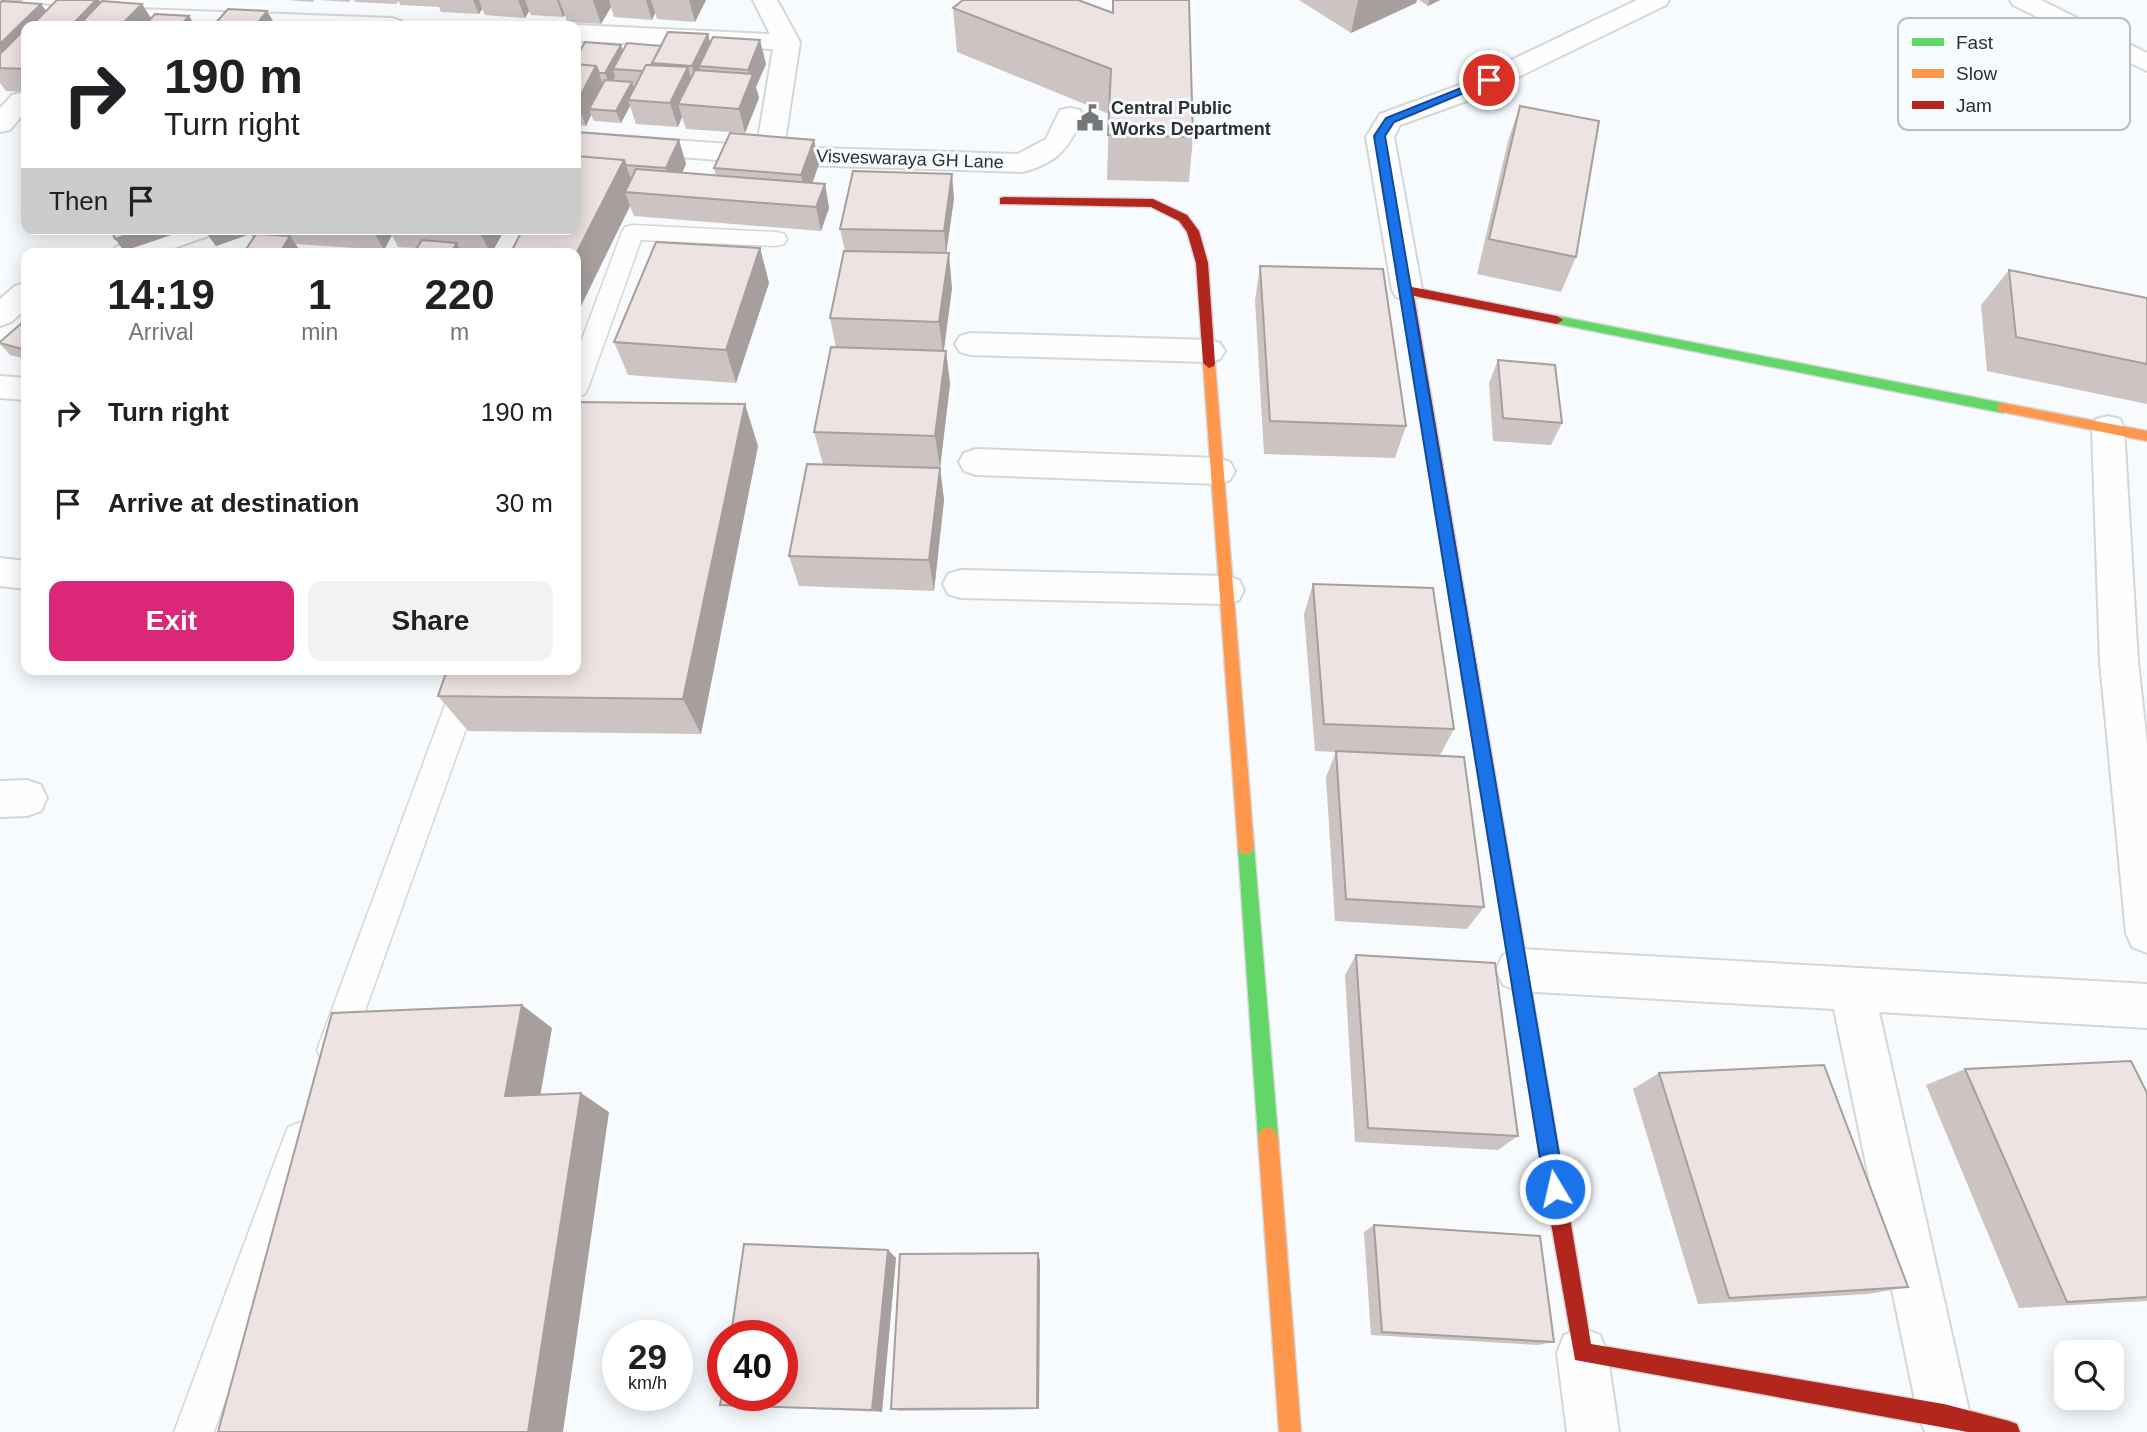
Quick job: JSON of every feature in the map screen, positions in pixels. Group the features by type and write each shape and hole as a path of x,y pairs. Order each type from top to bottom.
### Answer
{"street":[{"path":"765,0 787,42 769,155"},
{"path":"1593,1432 1380,136 1390,120 1466,92 1657,0"},
{"path":"2022,0 2058,18"},
{"path":"0,11 261,21"},
{"path":"581,33 787,42"},
{"path":"2130,54 2147,63"},
{"path":"0,124 16,101"},
{"name":"Visveswaraya GH Lane","path":"581,141 769,155 1023,163 1056,144 1070,116"},
{"path":"1004,201 1153,204 1176,211 1188,221 1202,263 1290,1432"},
{"path":"143,248 181,235"},
{"path":"1407,290 2147,436"},
{"path":"0,315 21,297"},
{"path":"971,344 1209,351"},
{"path":"0,387 21,389"},
{"path":"2108,428 2119,662 2147,933"},
{"path":"976,462 1218,471"},
{"path":"0,572 21,574"},
{"path":"961,584 1226,590"},
{"path":"1518,970 2147,1006"},
{"path":"1852,989 1944,1415"},
{"path":"1582,1353 1944,1415 2009,1432"}],"lane":[{"path":"581,374 633,232 776,239"},
{"path":"194,1432 470,675"}],"building":[{"path":"57,0 96,0 76,21 36,21"},
{"path":"963,0 1078,0 1113,13 1113,0 1189,0 1193,137 1108,135 1111,69 953,8"},
{"path":"2,1 41,4 0,44"},
{"path":"102,1 142,4 125,21 83,21"},
{"path":"228,9 267,11 259,21 217,21"},
{"path":"155,14 189,16 184,21 149,21"},
{"path":"668,32 708,34 692,66 652,63"},
{"path":"21,33 21,69 0,68 0,54"},
{"path":"713,37 760,40 748,70 699,66"},
{"path":"585,42 621,45 605,73 599,73 596,66 581,64 581,49"},
{"path":"627,43 661,46 651,65 646,65 643,71 613,69"},
{"path":"581,64 596,66 581,94"},
{"path":"646,65 688,67 670,103 628,100"},
{"path":"695,70 753,74 739,109 678,104"},
{"path":"605,80 632,82 616,111 589,109"},
{"path":"1520,106 1599,121 1576,257 1489,239"},
{"path":"581,132 679,140 666,168 626,165 624,160 581,156"},
{"path":"730,133 814,140 801,175 714,168"},
{"path":"581,156 624,160 579,248 513,248 520,235 581,235"},
{"path":"636,169 825,184 816,207 625,192"},
{"path":"853,171 952,174 944,231 840,229"},
{"path":"255,235 290,236 283,248 247,248"},
{"path":"422,240 457,243 454,248 417,248"},
{"path":"656,242 760,248 726,350 614,342"},
{"path":"844,251 949,253 939,322 830,318"},
{"path":"1260,266 1383,269 1406,426 1270,421"},
{"path":"2009,270 2147,298 2147,364 2016,337"},
{"path":"21,324 21,349 0,342"},
{"path":"831,347 946,351 935,436 814,432"},
{"path":"1498,360 1555,365 1562,423 1503,418"},
{"path":"581,402 745,404 683,699 438,696 445,675 581,675"},
{"path":"807,464 940,468 929,560 789,556"},
{"path":"1313,584 1433,588 1454,729 1324,724"},
{"path":"1336,751 1464,757 1484,907 1346,899"},
{"path":"1356,955 1495,963 1518,1136 1368,1128"},
{"path":"522,1005 505,1096 581,1093 528,1432 218,1432 332,1013"},
{"path":"2131,1061 2147,1093 2147,1297 2067,1302 1965,1069"},
{"path":"1824,1065 1908,1287 1729,1298 1659,1073"},
{"path":"1374,1225 1540,1236 1554,1342 1382,1332"},
{"path":"744,1244 888,1250 872,1410 798,1408 798,1320 733,1320"},
{"path":"1038,1253 1037,1408 891,1409 900,1254"}],"traffic: fast":[{"path":"1557,320 2003,408"},
{"path":"1246,847 1268,1137"}],"traffic: slow":[{"path":"1209,363 1246,847"},
{"path":"2003,408 2147,436"},
{"path":"1472,686 1558,1206"},
{"path":"1268,1137 1290,1432"}],"traffic: jam":[{"path":"1004,201 1153,203 1183,218 1193,231 1202,263 1209,363"},
{"path":"1472,686 1407,290 1557,320"},
{"path":"1558,1206 1582,1353 1944,1415 2009,1432"}],"place":[{"name":"Central Public Works Department","path":"1090,118"}],"route":[{"path":"1489,80 1466,92 1390,120 1380,136 1555,1189"}]}
